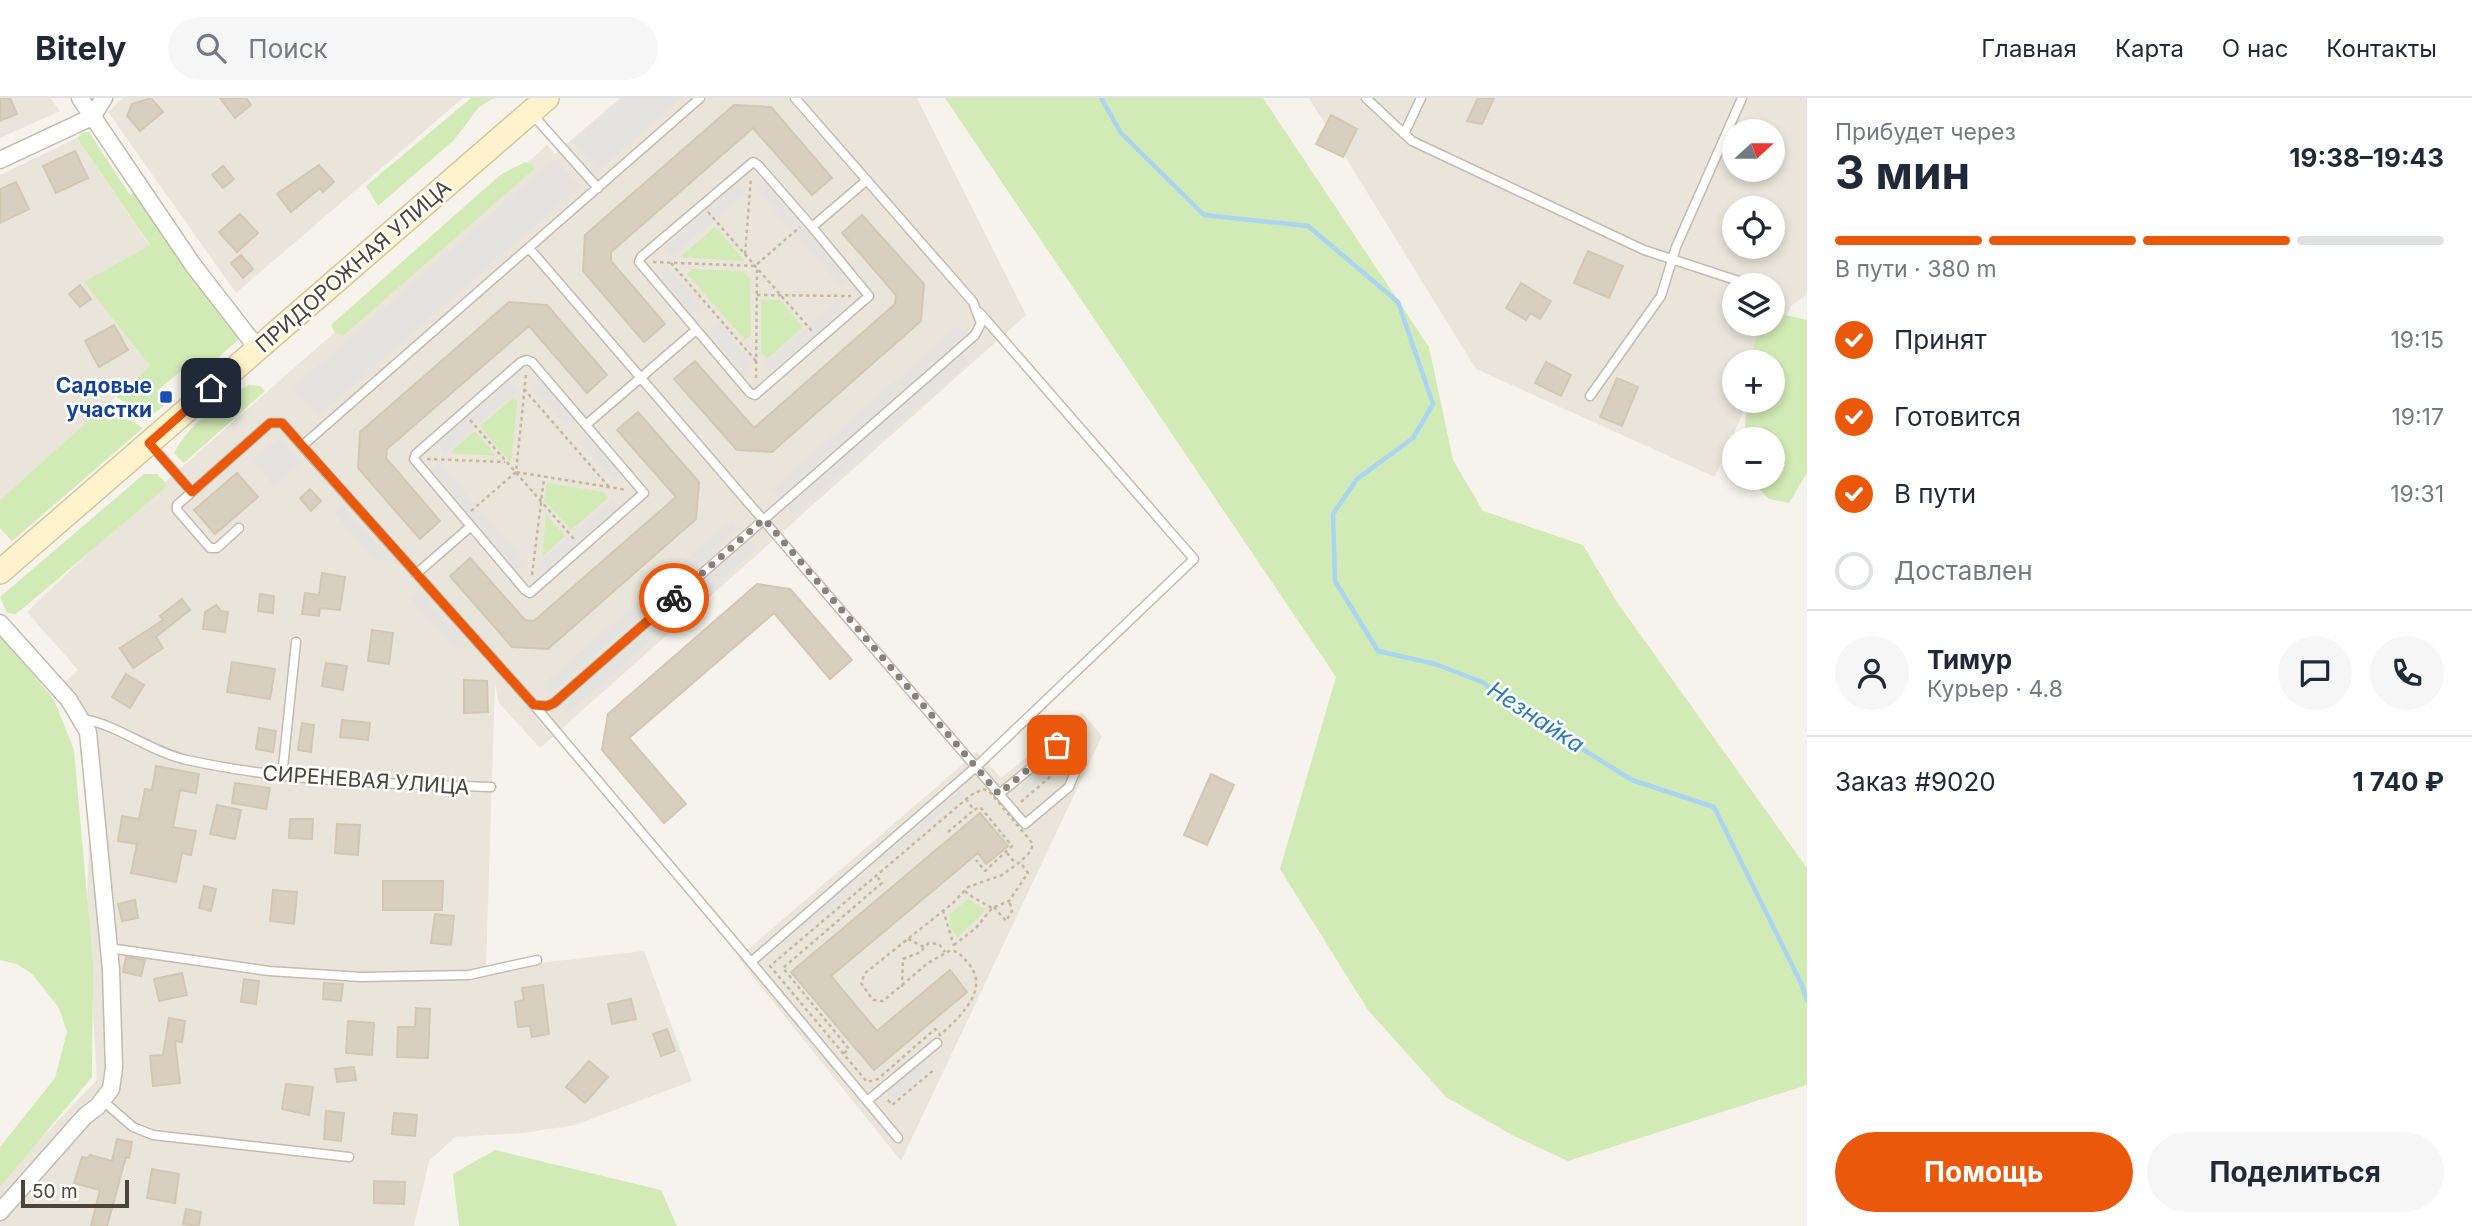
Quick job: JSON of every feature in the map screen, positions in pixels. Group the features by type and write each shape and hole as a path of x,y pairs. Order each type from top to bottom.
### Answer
{"main road":[{"name":"ПРИДОРОЖНАЯ УЛИЦА","path":"0,572 542,102"}],"street":[{"path":"80,98 193,265 258,349"},
{"path":"0,160 92,117 104,98"},
{"name":"СИРЕНЕВАЯ УЛИЦА","path":"0,623 83,719"},
{"path":"0,1212 85,1116 103,1101 111,1089 113,1078 109,948 88,732 83,719"}],"lane":[{"path":"302,446 700,98"},
{"path":"751,962 977,766 1194,559 795,98"},
{"path":"1367,98 1412,141 1671,261 1722,276"},
{"path":"1404,134 1421,98"},
{"path":"1590,396 1661,296 1671,261 1742,98"},
{"path":"542,102 598,188"},
{"path":"747,165 758,165 869,296 821,341 755,395 750,393 695,330 639,262 641,257 702,204 747,165"},
{"path":"809,224 867,180"},
{"path":"529,248 977,766 1010,811 1025,824 1069,787 1081,762 1079,752 1073,745 1063,742 999,794"},
{"path":"534,705 547,706 554,703 975,335 981,323 978,310"},
{"path":"587,424 695,330"},
{"path":"527,360 532,362 644,493 530,593 463,519 414,459 416,454 464,412 527,360"},
{"path":"239,528 217,548 210,548 177,510 177,505 270,423 282,423 534,705 898,1138"},
{"path":"149,443 192,492"},
{"path":"416,574 470,527"},
{"path":"282,777 296,642"},
{"name":"СИРЕНЕВАЯ УЛИЦА","path":"83,719 166,754 282,777 491,787"},
{"path":"109,948 269,971 361,977 468,975 537,960"},
{"path":"867,1101 937,1043"},
{"path":"103,1101 133,1127 153,1135 349,1157"}],"path":[{"path":"745,254 753,163"},
{"path":"702,204 821,341"},
{"path":"639,262 756,266 809,224"},
{"path":"671,263 756,360"},
{"path":"755,395 756,266"},
{"path":"757,295 869,296"},
{"path":"463,519 516,472 527,360"},
{"path":"524,389 610,488"},
{"path":"464,412 582,549"},
{"path":"414,459 507,462"},
{"path":"516,472 644,493"},
{"path":"530,593 544,477"},
{"path":"1010,811 1073,758"},
{"path":"977,790 989,791 1010,811 1033,844 1030,852 1018,864 1002,875 968,887 865,973 861,983 873,1000 879,1002 890,998 945,952 954,951 962,956 978,978 978,985 961,1016 940,1035 935,1029 872,1082 863,1078 770,966 966,799 977,790"},
{"path":"966,799 974,810"},
{"path":"948,832 974,810 979,807 982,809 1012,846 985,871 976,860"},
{"path":"954,945 976,928 993,908 1009,901 1028,873 1007,853"},
{"path":"842,1054 849,1049 783,968 882,883 876,875"},
{"path":"965,891 993,908 1006,921 1012,911 1009,901"},
{"path":"943,910 954,951"},
{"path":"908,939 924,947"},
{"path":"902,987 903,959 921,952 929,943 939,944 945,952"},
{"path":"880,1091 892,1105 935,1069"}],"shaded area":[{"path":"0,98 50,98 60,111 0,138"},
{"path":"123,98 463,98 236,293 108,112"},
{"path":"620,98 917,98 1026,315 540,748 499,703 495,685 486,967 644,951 692,1081 575,1125 524,1133 455,1137 429,1161 414,1226 0,1226 0,1181 97,1080 87,907 92,730 65,682 78,670 27,612 141,503 547,145 555,154"},
{"path":"623,98 681,98 598,171 573,142"},
{"path":"1309,98 1807,98 1807,294 1791,306 1785,319 1785,273 1722,273 1722,336 1778,336 1771,350 1722,350 1722,413 1743,413 1737,427 1722,427 1722,461 1715,477 1476,369"},
{"path":"77,138 150,246 85,282 150,366 0,500 0,175"},
{"path":"555,158 580,186 318,416 293,388"},
{"path":"765,181 851,280 842,288 756,189"},
{"path":"737,183 745,193 672,257 663,247"},
{"path":"668,267 702,307 693,315 659,274"},
{"path":"838,300 847,310 774,374 765,364"},
{"path":"718,324 753,364 743,372 709,332"},
{"path":"959,325 967,334 779,499 771,490"},
{"path":"961,354 969,363 794,516 786,507"},
{"path":"541,379 576,419 567,427 532,387"},
{"path":"509,381 518,390 445,454 436,444"},
{"path":"589,435 623,475 614,482 580,442"},
{"path":"279,438 301,463 274,487 252,461"},
{"path":"438,462 526,563 517,571 430,470"},
{"path":"612,499 620,509 547,573 539,563"},
{"path":"342,505 388,556 379,564 333,512"},
{"path":"732,520 739,529 550,694 542,685"},
{"path":"749,540 757,549 568,714 560,705"},
{"path":"419,590 468,645 459,652 410,598"},
{"path":"1082,712 1102,736 901,1161 738,958 977,752 1001,778"},
{"path":"1059,752 1066,760 1025,795 1019,787"},
{"path":"961,789 964,793 883,863 880,859"},
{"path":"859,875 863,879 784,945 780,941"},
{"path":"922,1060 931,1070 894,1100 886,1090"}],"green space":[{"path":"471,98 494,98 479,107 454,140 378,206 366,186"},
{"path":"945,98 1263,98 1429,347 1453,460 1483,511 1583,545 1617,602 1807,868 1807,1085 1568,1161 1514,1136 1446,1097 1368,1010 1280,869 1336,677"},
{"path":"84,132 89,132 130,195 133,193 142,203 239,339 192,381 182,370 157,391 167,403 150,417 116,397 150,366 84,282 150,245 77,138"},
{"path":"525,162 533,165 534,169 344,335 335,333 331,325 500,175"},
{"path":"715,227 745,261 680,257"},
{"path":"693,269 743,271 750,279 751,335 745,340 687,274"},
{"path":"761,300 780,300 803,327 767,359 761,352"},
{"path":"1785,315 1807,320 1807,473 1789,503 1769,499 1760,490 1785,490 1785,427 1745,427 1746,413 1785,413 1785,350 1754,350 1756,336 1785,336"},
{"path":"249,385 260,386 265,391 184,463 174,453 188,433 217,405"},
{"path":"514,397 517,402 511,463 480,426"},
{"path":"106,405 143,428 12,541 0,528 0,500"},
{"path":"475,431 496,456 450,453"},
{"path":"144,474 157,474 166,487 26,606 15,614 7,613 0,597"},
{"path":"547,483 603,492 608,498 571,530 544,500"},
{"path":"546,514 565,536 542,557"},
{"path":"0,634 54,700 74,750 93,963 92,1077 0,1187 0,1147 55,1078 67,1032 59,1008 32,974 17,964 0,960"},
{"path":"968,899 986,910 957,938 950,925 949,915"},
{"path":"495,1150 661,1190 677,1226 459,1226 453,1174"}],"building":[{"path":"0,98 10,98 17,114 0,121"},
{"path":"151,98 163,112 140,131 127,116 132,104"},
{"path":"220,98 246,98 251,105 235,118"},
{"path":"1478,98 1494,98 1482,124 1467,121"},
{"path":"734,105 771,107 832,178 812,195 753,128 611,252 611,261 665,324 644,342 583,271 585,235"},
{"path":"1331,115 1357,129 1343,157 1316,144"},
{"path":"75,151 88,178 56,193 43,166"},
{"path":"319,165 334,182 323,192 320,188 291,212 277,194"},
{"path":"223,166 234,179 223,188 212,175"},
{"path":"16,182 29,209 0,223 0,189"},
{"path":"240,214 258,233 237,252 219,232"},
{"path":"862,215 924,284 921,321 772,452 737,450 674,379 695,361 754,428 895,304 896,295 842,233"},
{"path":"1588,251 1623,266 1609,298 1574,283"},
{"path":"241,255 253,269 243,278 231,263"},
{"path":"1521,283 1551,301 1540,319 1530,313 1526,320 1506,308"},
{"path":"80,285 91,299 80,307 69,294"},
{"path":"509,302 547,305 607,375 587,393 529,326 387,449 386,458 440,521 420,539 358,468 360,432"},
{"path":"114,325 128,350 99,367 85,341"},
{"path":"1546,362 1571,375 1561,396 1535,383"},
{"path":"1617,378 1638,387 1622,426 1600,417"},
{"path":"638,412 699,482 696,519 548,649 512,647 450,576 470,558 525,620 534,621 676,497 617,430"},
{"path":"237,473 258,497 215,534 194,510"},
{"path":"310,489 321,501 311,511 300,498"},
{"path":"322,573 345,577 340,610 320,608 319,616 302,614 305,593 319,595"},
{"path":"757,584 790,589 852,660 830,679 774,613 629,738 686,804 664,823 602,750 608,714"},
{"path":"260,594 274,596 273,613 258,611"},
{"path":"182,599 190,610 156,637 163,648 133,668 120,648 163,620 160,616"},
{"path":"216,605 221,611 228,612 225,632 203,629 205,612"},
{"path":"372,630 393,633 389,664 368,661"},
{"path":"232,662 275,669 270,699 227,692"},
{"path":"326,663 347,666 343,690 322,686"},
{"path":"126,674 144,685 130,708 112,697"},
{"path":"464,680 487,681 488,712 464,713"},
{"path":"342,720 370,723 368,740 340,737"},
{"path":"302,723 314,725 311,752 298,750"},
{"path":"259,728 276,731 273,752 256,749"},
{"path":"156,766 199,774 196,793 180,790 173,827 196,831 191,855 182,853 176,882 131,873 137,844 118,841 122,816 139,819 145,789 152,790"},
{"path":"1211,774 1234,785 1207,845 1184,835"},
{"path":"235,783 270,788 266,809 232,803"},
{"path":"217,805 241,810 235,839 210,834"},
{"path":"980,813 1008,846 986,864 978,853 831,976 877,1031 950,970 967,992 874,1070 791,972"},
{"path":"290,819 313,819 312,839 289,838"},
{"path":"337,824 360,825 358,855 335,853"},
{"path":"383,881 443,881 442,910 383,910"},
{"path":"204,886 216,889 211,911 199,908"},
{"path":"273,890 297,892 294,924 270,921"},
{"path":"135,900 138,918 122,921 118,904"},
{"path":"435,914 454,916 451,945 431,943"},
{"path":"126,957 145,960 141,976 123,972"},
{"path":"182,973 187,995 159,1001 154,979"},
{"path":"244,979 259,981 256,1004 241,1002"},
{"path":"324,983 343,984 341,1001 323,999"},
{"path":"543,985 549,1034 532,1037 530,1026 518,1027 515,1002 524,1000 522,988"},
{"path":"631,999 636,1019 612,1024 608,1004"},
{"path":"416,1008 430,1009 428,1058 397,1057 398,1027 415,1027"},
{"path":"169,1018 185,1021 182,1042 175,1041 180,1083 153,1086 150,1056 163,1055"},
{"path":"348,1021 374,1023 372,1055 346,1053"},
{"path":"667,1029 675,1051 661,1056 653,1034"},
{"path":"589,1061 608,1077 585,1103 566,1087"},
{"path":"354,1067 356,1080 337,1082 335,1069"},
{"path":"286,1084 313,1087 309,1115 282,1109"},
{"path":"326,1111 344,1113 341,1141 324,1139"},
{"path":"394,1113 417,1115 415,1136 392,1134"},
{"path":"117,1139 132,1142 129,1158 126,1157 107,1226 91,1226 100,1190 74,1183 82,1157 88,1158 90,1155 112,1161"},
{"path":"152,1169 179,1174 175,1203 147,1198"},
{"path":"374,1181 405,1182 404,1204 374,1203"},
{"path":"186,1209 201,1212 199,1226 183,1224"}],"waterway":[{"name":"Незнайка","path":"1101,98 1121,133 1204,215 1308,226 1398,302 1433,404 1413,438 1357,479 1333,514 1335,581 1378,651 1435,664 1482,682 1536,720 1632,780 1714,807 1807,1000"}],"way so far":[{"path":"674,598 764,519 999,794 1057,745"}],"place":[{"name":"Садовые участки","path":"166,397"}],"route":[{"path":"211,388 149,443 192,492 270,423 282,423 534,705 540,707 554,703 674,598"}]}
